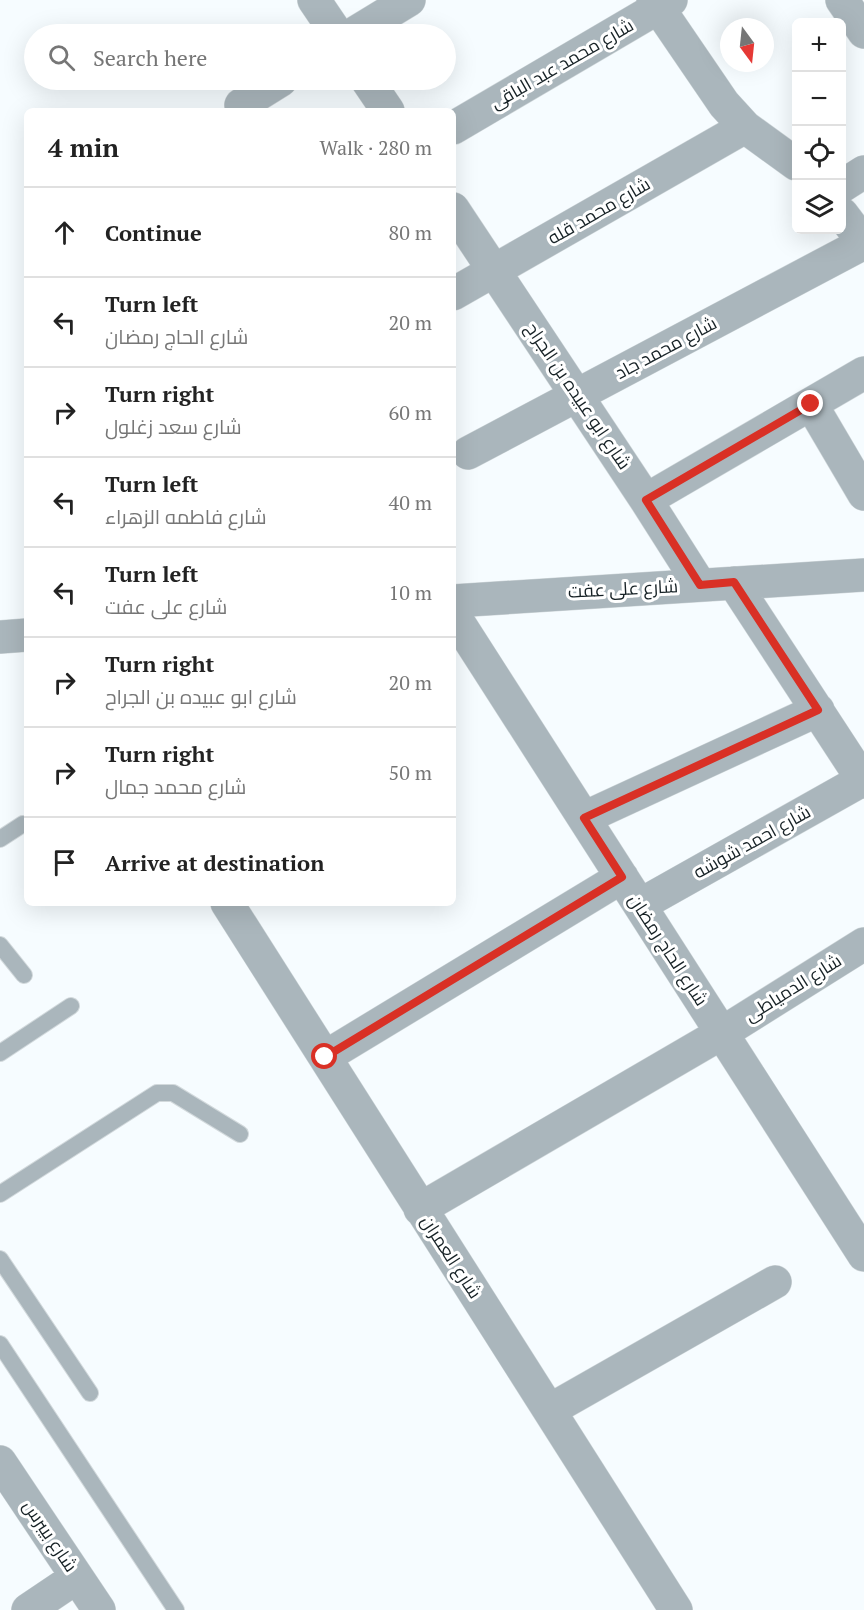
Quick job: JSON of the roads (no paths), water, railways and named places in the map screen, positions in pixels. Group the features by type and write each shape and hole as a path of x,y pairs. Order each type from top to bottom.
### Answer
{"street":[{"path":"314,0 330,24"},
{"path":"370,24 409,0"},
{"path":"842,0 864,32"},
{"path":"661,2 711,87 745,127 792,161"},
{"name":"شارع محمد عبد الباقى","path":"456,126 661,2"},
{"path":"241,105 265,90"},
{"path":"374,90 386,108"},
{"name":"شارع محمد قله","path":"456,292 745,127"},
{"path":"846,183 864,172"},
{"name":"شارع ابو عبيده بن الجراح","path":"456,214 700,585"},
{"path":"846,219 864,243"},
{"name":"شارع محمد جاد","path":"468,453 864,243"},
{"path":"646,500 864,373"},
{"path":"811,404 864,494"},
{"name":"شارع على عفت","path":"456,601 864,575"},
{"path":"734,582 863,780"},
{"name":"شارع الحاج رمضان","path":"456,619 864,1255"},
{"path":"0,637 24,635"},
{"path":"584,818 818,710"},
{"name":"شارع احمد شوشه","path":"640,905 863,780"},
{"path":"325,1057 622,877"},
{"name":"شارع العمران","path":"228,906 676,1610"},
{"name":"شارع الدمياطى","path":"420,1209 722,1033 864,944"},
{"path":"550,1410 775,1282"},
{"name":"شارع بيبرس","path":"0,1462 99,1610"},
{"path":"28,1610 77,1577"}],"lane":[{"path":"0,839 23,824"},
{"path":"0,945 24,975"},
{"path":"0,1053 71,1006"},
{"path":"0,1194 157,1093 173,1093 240,1134"},
{"path":"0,1259 90,1393"},
{"path":"0,1344 176,1610"}]}
